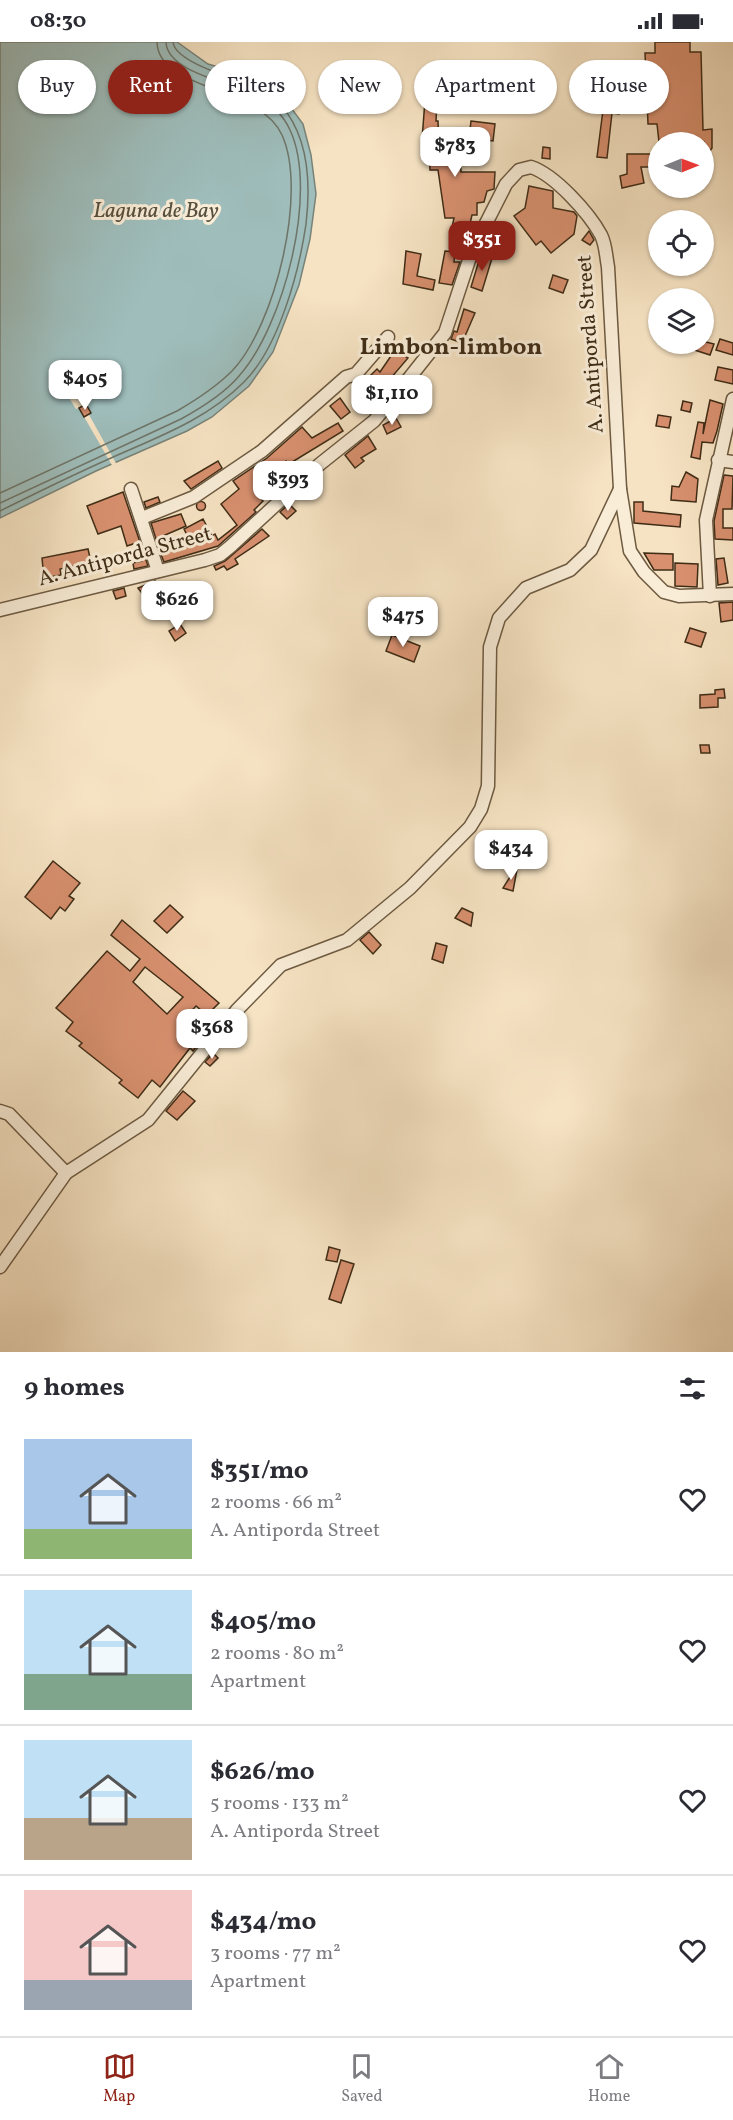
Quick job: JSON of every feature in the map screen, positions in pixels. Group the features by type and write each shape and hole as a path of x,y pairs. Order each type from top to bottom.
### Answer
{"street":[{"name":"A. Antiporda Street","path":"0,610 220,555 320,464 381,414 445,333 472,251 486,219 512,175 525,168 536,169 564,190 580,207 603,240 608,267 620,489 630,551 652,582 664,592 679,596 733,594"},
{"path":"142,518 194,497 275,442 346,377 357,374 388,336"},
{"path":"710,596 705,520 733,399"},
{"path":"718,460 733,462"},
{"path":"130,489 142,518 158,571"},
{"path":"0,1267 66,1173 148,1120 237,1010 281,964 347,940 410,888 470,827 481,809 488,786 490,647 499,618 526,588 570,570 591,550 620,489"},
{"path":"0,1111 9,1114 66,1173"}],"water":[{"name":"Laguna de Bay","path":"0,42 177,42 205,62 205,114 296,114 303,124 311,155 316,194 310,239 299,285 273,352 249,386 212,417 187,431 96,471 0,518"}],"pier":[{"path":"75,382 87,401 83,404 117,465 113,467 79,408 76,409 63,388"}],"building":[{"path":"655,42 690,42 690,52 701,52 703,130 712,129 712,132 658,132 657,124 648,124 648,114 669,114 669,60 645,60 645,53 655,53"},
{"path":"424,114 436,114 439,148 460,147 461,172 495,172 494,189 487,191 484,202 477,203 477,215 472,215 466,241 450,237 454,218 445,218 438,170 430,170 429,139 422,140"},
{"path":"602,114 612,114 607,158 597,157"},
{"path":"471,121 495,124 493,141 469,138"},
{"path":"543,147 550,148 550,159 542,158"},
{"path":"627,154 648,154 648,167 641,167 644,183 622,188 620,176 627,174"},
{"path":"529,186 553,191 553,208 574,212 577,216 574,234 551,253 541,241 536,245 514,216 525,208"},
{"path":"589,231 594,240 590,245 582,240"},
{"path":"406,251 421,254 417,276 435,280 433,290 403,284"},
{"path":"445,251 455,252 454,262 460,262 452,285 439,283"},
{"path":"481,254 493,255 482,291 471,287"},
{"path":"553,275 568,280 563,293 549,288"},
{"path":"464,309 475,313 462,343 451,339 454,331 457,332"},
{"path":"720,339 733,343 733,355 716,350"},
{"path":"395,350 408,358 379,392 366,380 377,369 380,372"},
{"path":"718,367 733,370 733,384 715,380"},
{"path":"340,398 350,412 341,419 330,406"},
{"path":"710,400 723,404 713,443 702,442 700,459 691,457 698,422 704,423 703,434"},
{"path":"683,401 692,403 690,412 681,410"},
{"path":"86,404 91,413 84,417 79,408"},
{"path":"658,415 671,417 669,428 656,426"},
{"path":"396,418 401,427 387,434 383,425"},
{"path":"338,423 343,431 289,464 286,461 274,470 282,480 261,499 263,501 254,510 256,512 218,546 164,562 160,552 175,548 176,551 192,545 184,529 203,519 212,536 215,534 218,540 237,525 221,504 239,489 233,481 267,458 302,427 312,438"},
{"path":"368,436 376,449 361,458 364,461 355,468 345,455"},
{"path":"218,461 222,468 191,489 184,481"},
{"path":"686,472 698,479 696,502 671,500 672,486 679,487"},
{"path":"724,475 733,476 732,509 723,509 723,528 733,528 733,540 715,539 714,521"},
{"path":"123,492 141,545 137,546 136,543 127,546 121,526 98,534 87,506"},
{"path":"158,497 160,502 146,508 144,502"},
{"path":"201,501 206,506 201,511 196,506"},
{"path":"634,502 643,502 643,511 681,515 680,527 634,523"},
{"path":"289,504 296,511 287,519 280,512"},
{"path":"181,514 186,526 156,539 151,523"},
{"path":"262,529 269,536 235,559 238,564 227,570 224,566 216,570 214,566 225,561"},
{"path":"88,549 91,562 60,569 61,575 44,578 42,558"},
{"path":"644,553 673,554 673,570 654,570"},
{"path":"145,557 148,566 134,569 133,563 142,561 141,558"},
{"path":"724,558 728,583 718,585 716,559"},
{"path":"675,563 698,564 697,587 675,586"},
{"path":"155,581 158,590 151,592 157,600 151,605 138,588"},
{"path":"124,588 126,596 116,599 113,591"},
{"path":"733,602 733,620 721,622 719,603"},
{"path":"180,624 186,633 175,641 169,631"},
{"path":"690,628 706,633 701,647 685,642"},
{"path":"392,635 420,646 414,662 386,651"},
{"path":"724,689 725,698 718,698 718,707 700,708 700,695 715,694 715,690"},
{"path":"700,745 709,745 710,753 701,753"},
{"path":"53,861 80,883 69,896 74,899 65,911 60,907 51,919 25,897"},
{"path":"518,864 513,891 503,888"},
{"path":"170,905 183,917 167,933 154,921"},
{"path":"462,908 473,913 471,926 455,918"},
{"path":"122,920 219,1003 207,1015 196,1006 185,1018 188,1020 183,1026 200,1042 193,1051 190,1048 160,1087 152,1080 138,1098 119,1083 122,1080 79,1046 82,1043 66,1031 73,1022 56,1008 107,951 130,971 140,959 111,935","holes":["145,967 183,997 167,1014 133,982"]},
{"path":"369,932 381,945 373,954 360,940"},
{"path":"436,943 447,946 443,963 432,959"},
{"path":"236,1025 245,1030 238,1040 228,1034"},
{"path":"213,1053 218,1058 210,1066 205,1062"},
{"path":"183,1091 195,1101 177,1120 166,1111"},
{"path":"329,1247 340,1250 337,1262 326,1260"},
{"path":"341,1260 354,1264 341,1303 329,1299"}],"district":[{"name":"Limbon-limbon","path":"451,348"}]}
